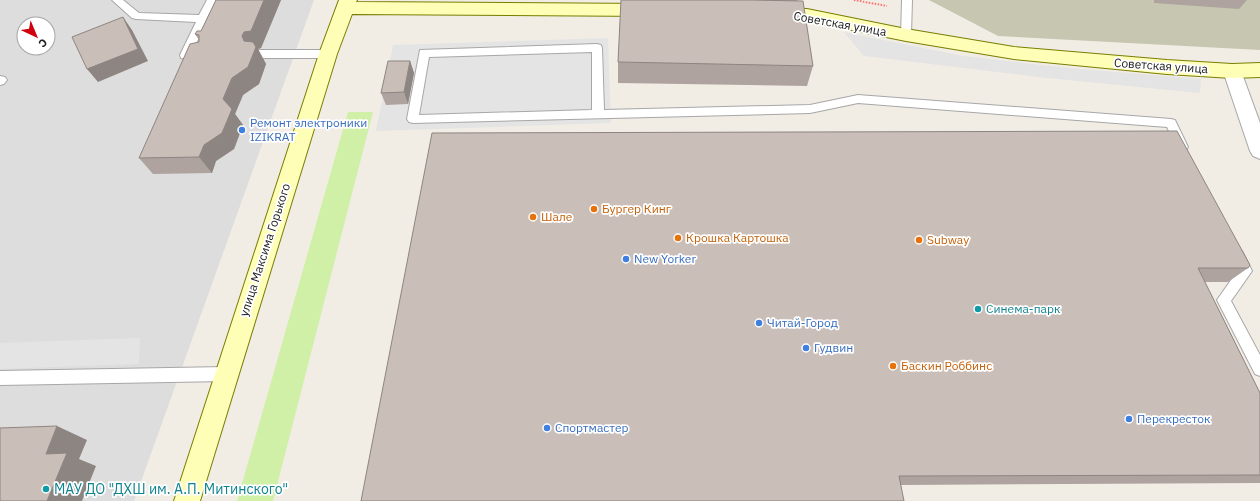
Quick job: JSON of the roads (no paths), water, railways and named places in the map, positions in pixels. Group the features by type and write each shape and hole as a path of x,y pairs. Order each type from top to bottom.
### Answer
{"street":[{"path":"347,4 666,11"},
{"name":"улица Максима Горького","path":"186,501 328,54 347,4"},
{"name":"Советская улица","path":"760,14 807,15 906,35 1014,53 1166,67 1232,71 1260,70"},
{"path":"1232,71 1260,151"}],"lane":[{"path":"117,0 136,16 203,19"},
{"path":"205,56 185,56 212,0"},
{"path":"906,35 907,0"},
{"path":"598,114 597,48 424,53 413,119 810,109 858,99 1171,123 1188,158"},
{"path":"259,54 328,54"},
{"path":"1231,243 1245,271 1224,300 1260,369"},
{"path":"0,378 226,374"}],"place":[{"name":"Ремонт электроники IZIKRAT","path":"242,130"},
{"name":"Бургер Кинг","path":"594,209"},
{"name":"Шале","path":"533,217"},
{"name":"Крошка Картошка","path":"678,238"},
{"name":"Subway","path":"919,240"},
{"name":"New Yorker","path":"626,259"},
{"name":"Синема-парк","path":"978,309"},
{"name":"Читай-Город","path":"759,323"},
{"name":"Гудвин","path":"806,348"},
{"name":"Баскин Роббинс","path":"893,366"},
{"name":"Перекресток","path":"1129,419"},
{"name":"Спортмастер","path":"547,428"},
{"name":"МАУ ДО \"ДХШ им. А.П. Митинского\"","path":"46,489"}]}
